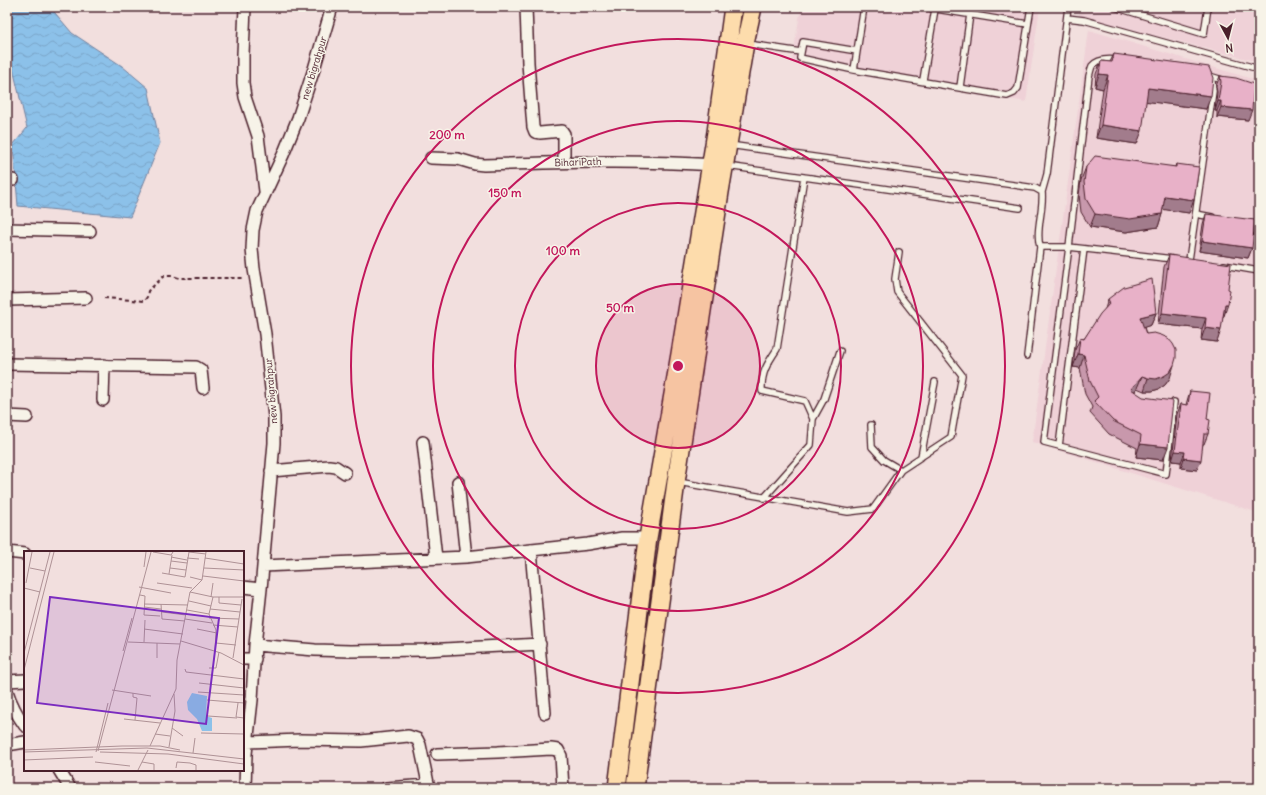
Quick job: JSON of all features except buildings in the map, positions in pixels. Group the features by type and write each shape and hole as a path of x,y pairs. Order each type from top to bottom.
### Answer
{"main road":[{"path":"667,481 648,538 618,780 636,781 661,588 667,481 718,165 716,132 733,7"},
{"path":"718,165 728,145 745,43 753,7"},
{"path":"642,586 661,588"}],"street":[{"path":"245,7 242,54 243,83 245,97 258,136 265,191"},
{"name":"new bigrahpur","path":"245,788 245,754 252,700 255,645 274,443 274,417 265,334 255,278 252,249 253,230 257,211 265,191 283,155 298,118 332,7"},
{"path":"526,7 528,62 533,127 535,132 540,133 562,131 564,134 564,162"},
{"name":"BihariPath","path":"431,158 458,159 484,165 627,161 718,165"},
{"path":"7,229 90,231"},
{"path":"7,300 86,298"},
{"path":"7,364 196,367 202,370 203,388"},
{"path":"103,400 104,365"},
{"path":"7,416 26,416"},
{"path":"423,442 436,558"},
{"path":"271,471 336,466 345,473"},
{"path":"458,482 466,557"},
{"path":"263,566 466,557 588,544 622,538 648,538"},
{"path":"531,550 545,713"},
{"path":"7,552 24,554"},
{"path":"244,587 261,589"},
{"path":"255,645 315,650 350,651 426,650 540,644"},
{"path":"244,659 255,659"},
{"path":"7,681 24,680"},
{"path":"7,691 18,717 24,725"},
{"path":"247,742 300,740 349,742 408,736 417,738 420,745 429,787 386,788"},
{"path":"7,745 24,742"},
{"path":"437,754 551,749 558,750 561,756 563,788"},
{"path":"60,771 70,788"}],"lane":[{"path":"854,70 864,7"},
{"path":"924,7 1028,24"},
{"path":"857,51 803,42 800,58 854,70 923,80 1008,96 1014,93 1018,88 1031,7"},
{"path":"1027,356 1040,247 1038,240 1043,201 1042,192 1047,174 1068,7"},
{"path":"1115,7 1204,34 1208,7"},
{"path":"923,80 935,9"},
{"path":"960,87 970,14"},
{"path":"1067,18 1084,20 1259,69"},
{"path":"745,43 801,52"},
{"path":"1127,62 1112,59 1099,61 1092,66 1089,76 1044,442 1166,474 1174,402"},
{"path":"1189,260 1213,91 1212,82 1202,74 1232,83"},
{"path":"1239,85 1259,92"},
{"path":"728,145 1035,188 1042,192"},
{"path":"718,165 1020,208"},
{"path":"804,177 776,349 764,369 762,392 805,401 813,419"},
{"path":"1196,214 1217,218"},
{"path":"1238,222 1259,225"},
{"path":"1040,247 1069,247 1197,261"},
{"path":"1059,446 1084,249"},
{"path":"667,481 848,512 873,509 901,470 951,437 962,374 897,292 895,279 899,252"},
{"path":"1220,265 1259,271 1259,267"},
{"path":"764,498 811,445 813,419 824,399 840,351"},
{"path":"921,457 935,382"},
{"path":"871,425 872,447 884,460 901,470"}],"path":[{"path":"104,298 144,301 147,297 148,291 164,276 179,278 255,278"}],"shaded area":[{"path":"801,7 1040,7 1026,102 792,61"},
{"path":"1080,7 1259,7 1259,62 1079,16"},
{"path":"1089,30 1259,81 1259,513 1032,442"}],"water":[{"path":"7,7 50,7 72,33 122,66 148,88 160,143 130,217 18,206 13,145 27,128 11,60 7,59"}]}
